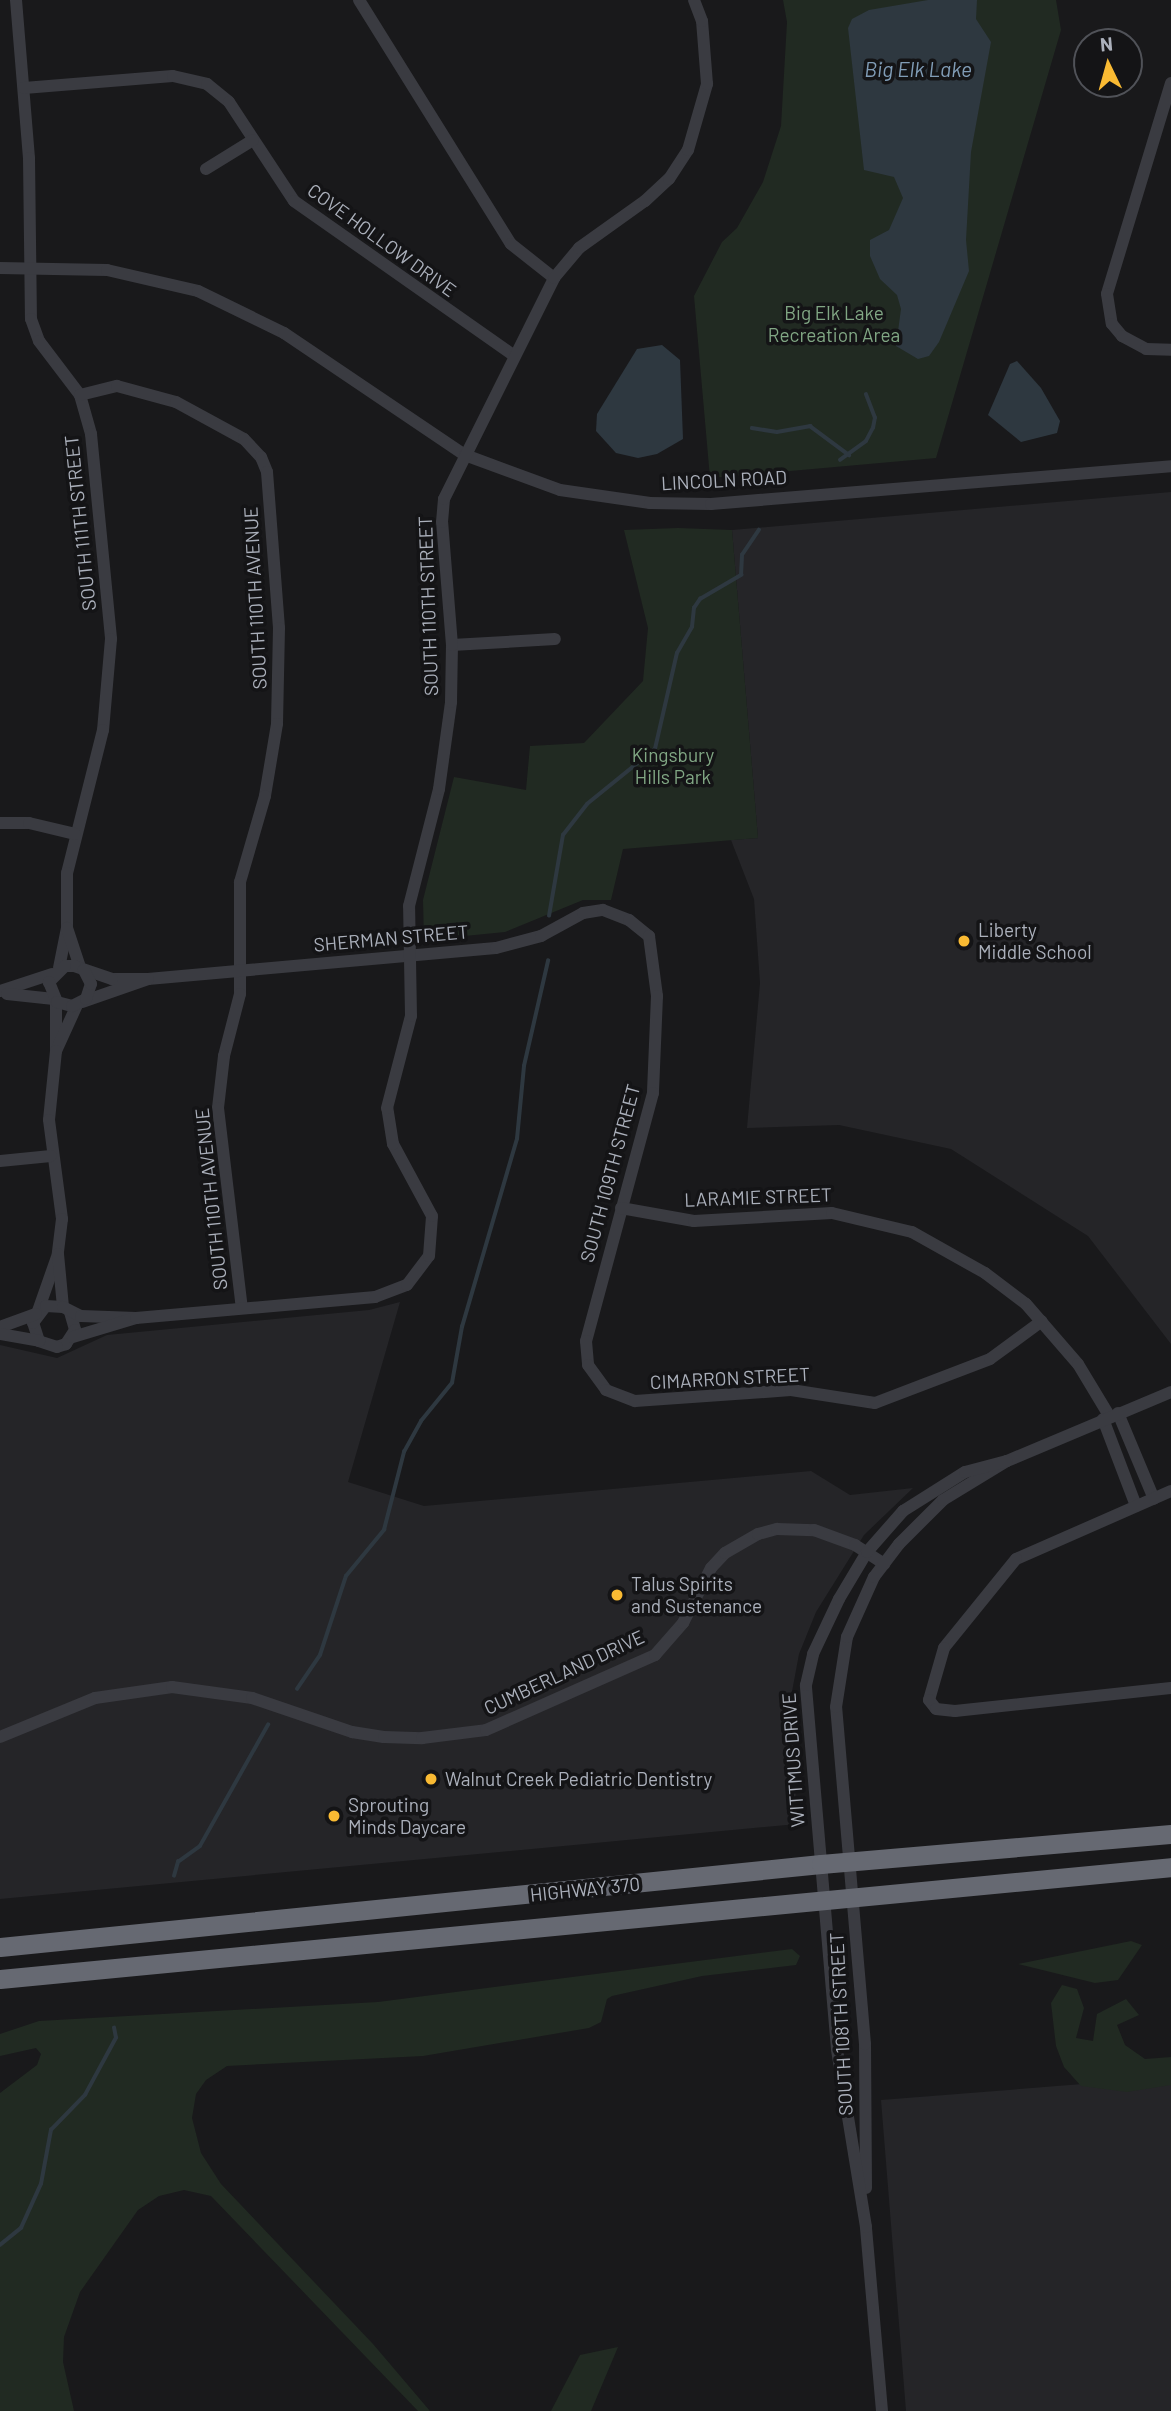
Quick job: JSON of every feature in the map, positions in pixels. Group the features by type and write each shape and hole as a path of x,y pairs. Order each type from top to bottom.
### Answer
{"highway":[{"name":"HIGHWAY 370","path":"0,1947 821,1864 1171,1834"},
{"name":"HIGHWAY 370","path":"0,1979 852,1895 1171,1867"}],"street":[{"name":"SOUTH 111TH STREET","path":"16,0 24,88 28,266 34,330 80,395 91,434 111,668 103,730 75,834 68,873 67,928 56,971"},
{"path":"359,0 512,244 554,278 579,248 645,201 669,178 688,150 707,84 702,21 694,0"},
{"name":"COVE HOLLOW DRIVE","path":"24,88 164,77 194,79 224,96 295,201 513,355"},
{"path":"1171,83 1109,280 1108,309 1122,336 1146,349 1171,351"},
{"path":"206,169 253,140"},
{"name":"LINCOLN ROAD","path":"0,268 28,266 137,275 228,304 284,333 464,455 560,490 682,504 1171,466"},
{"name":"SOUTH 110TH STREET","path":"242,1308 375,1297 398,1290 423,1266 433,1239 426,1199 398,1156 387,1118 390,1090 411,1016 410,898 444,756 452,645 442,512 464,455 554,278"},
{"name":"SOUTH 110TH AVENUE","path":"80,395 121,387 176,402 244,439 266,467 278,608 279,698 269,775 240,882 239,1004 222,1071 218,1116 242,1308"},
{"path":"452,645 555,639"},
{"path":"0,823 29,823 75,834"},
{"name":"SHERMAN STREET","path":"82,969 112,979 148,979 241,971 520,943 560,928 583,913 603,909 629,920"},
{"name":"SOUTH 109TH STREET","path":"610,1392 591,1371 585,1346 653,1093 657,1060 655,960 649,936 629,920"},
{"name":"SOUTH 111TH STREET","path":"67,928 82,969"},
{"path":"0,992 56,971 82,969 90,984 56,1051"},
{"path":"39,1341 33,1330 58,1254 62,1219 51,1156 49,1104 56,1051 55,1000 49,987 56,971"},
{"name":"SHERMAN STREET","path":"80,1004 148,979"},
{"path":"0,992 80,1004"},
{"path":"0,1161 51,1156"},
{"name":"LARAMIE STREET","path":"621,1209 687,1220 816,1212 884,1222 933,1241 985,1273 1042,1321 1097,1390 1110,1416"},
{"path":"58,1254 67,1309 75,1324 73,1336"},
{"path":"0,1327 54,1305 136,1318"},
{"path":"0,1334 57,1347 73,1336 136,1318 242,1308"},
{"name":"CIMARRON STREET","path":"610,1392 643,1402 800,1390 859,1402 881,1402 990,1359 1042,1321"},
{"name":"WITTMUS DRIVE","path":"849,1862 836,1707 839,1668 859,1607 884,1564 943,1500 1007,1461 1171,1392"},
{"path":"1110,1416 1154,1499"},
{"path":"1110,1416 1136,1506"},
{"name":"WITTMUS DRIVE","path":"824,1898 806,1685 813,1654 867,1552 903,1511 936,1487 965,1472 1007,1461"},
{"path":"1171,1491 1016,1559 944,1648 929,1700 936,1709 955,1711 1171,1688"},
{"name":"CUMBERLAND DRIVE","path":"0,1737 95,1698 172,1687 252,1698 352,1732 384,1737 422,1738 486,1730 655,1655 683,1623 711,1568 725,1553 758,1534 777,1529 814,1530 867,1552 884,1564"},
{"name":"SOUTH 108TH STREET","path":"849,1862 865,2044 866,2227"},
{"name":"SOUTH 108TH STREET","path":"824,1898 837,2049 866,2227 882,2411"}],"shaded area":[{"name":"Liberty Middle School","path":"1171,492 1171,1344 1088,1236 951,1149 839,1125 747,1128 760,983 754,899 731,840 758,838 732,530"},
{"path":"400,1302 348,1482 424,1506 811,1471 850,1495 913,1488 864,1535 816,1612 799,1654 791,1697 797,1824 0,1899 0,1345 57,1358 107,1335 369,1310"},
{"path":"1171,2077 1171,2411 906,2411 881,2100"}],"green space":[{"name":"Big Elk Lake Recreation Area","path":"783,0 1056,0 1061,30 936,458 710,478 694,296 722,242 737,228 763,182 781,126 787,22"},
{"name":"Kingsbury Hills Park","path":"624,530 732,530 758,838 623,849 611,900 583,900 505,932 424,940 423,900 454,777 526,790 530,746 584,743 643,681 648,628"},
{"path":"1131,1941 1142,1945 1118,1980 1095,1983 1018,1964"},
{"path":"792,1949 800,1956 796,1965 702,1976 612,1996 607,1999 601,2022 589,2028 423,2056 227,2066 206,2080 196,2094 192,2118 201,2153 221,2184 373,2344 430,2411 418,2411 211,2196 184,2190 159,2196 138,2210 80,2292 64,2337 63,2362 74,2411 0,2411 0,2093 37,2065 41,2054 36,2048 0,2056 0,2034 39,2021 378,2002"},
{"path":"1062,1985 1077,1989 1084,2008 1076,2038 1093,2041 1097,2014 1126,1999 1139,2015 1117,2025 1125,2045 1145,2059 1171,2057 1171,2085 1127,2092 1081,2086 1064,2067 1056,2046 1051,2003"},
{"path":"618,2347 591,2411 551,2411 580,2355"}],"water":[{"name":"Big Elk Lake","path":"928,0 977,0 976,19 991,42 971,152 966,240 969,271 939,342 929,356 918,359 896,346 901,309 897,295 880,279 870,256 870,240 889,230 903,198 894,177 864,170 848,28 852,19 869,10"},
{"path":"662,345 680,360 683,439 657,454 638,458 616,453 596,431 597,414 637,349"},
{"path":"1017,361 1041,388 1060,421 1057,433 1021,442 988,415 1010,364"}],"waterway":[{"path":"840,460 866,441 873,428 875,418 866,395"},
{"path":"752,428 777,432 810,426 849,455"},
{"path":"549,916 563,835 587,804 655,749 677,653 692,627 694,608 700,599 741,575 742,555 759,530"},
{"path":"297,1689 320,1655 346,1576 384,1530 404,1452 421,1421 452,1383 462,1327 517,1139 524,1066 548,961"},
{"path":"174,1876 178,1862 200,1846 268,1725"},
{"path":"0,2245 21,2228 41,2184 51,2130 85,2095 116,2038 114,2028"}],"place":[{"name":"Liberty Middle School","path":"964,941"},
{"name":"Talus Spirits and Sustenance","path":"617,1595"},
{"name":"Walnut Creek Pediatric Dentistry","path":"431,1779"},
{"name":"Sprouting Minds Daycare","path":"334,1816"}]}
